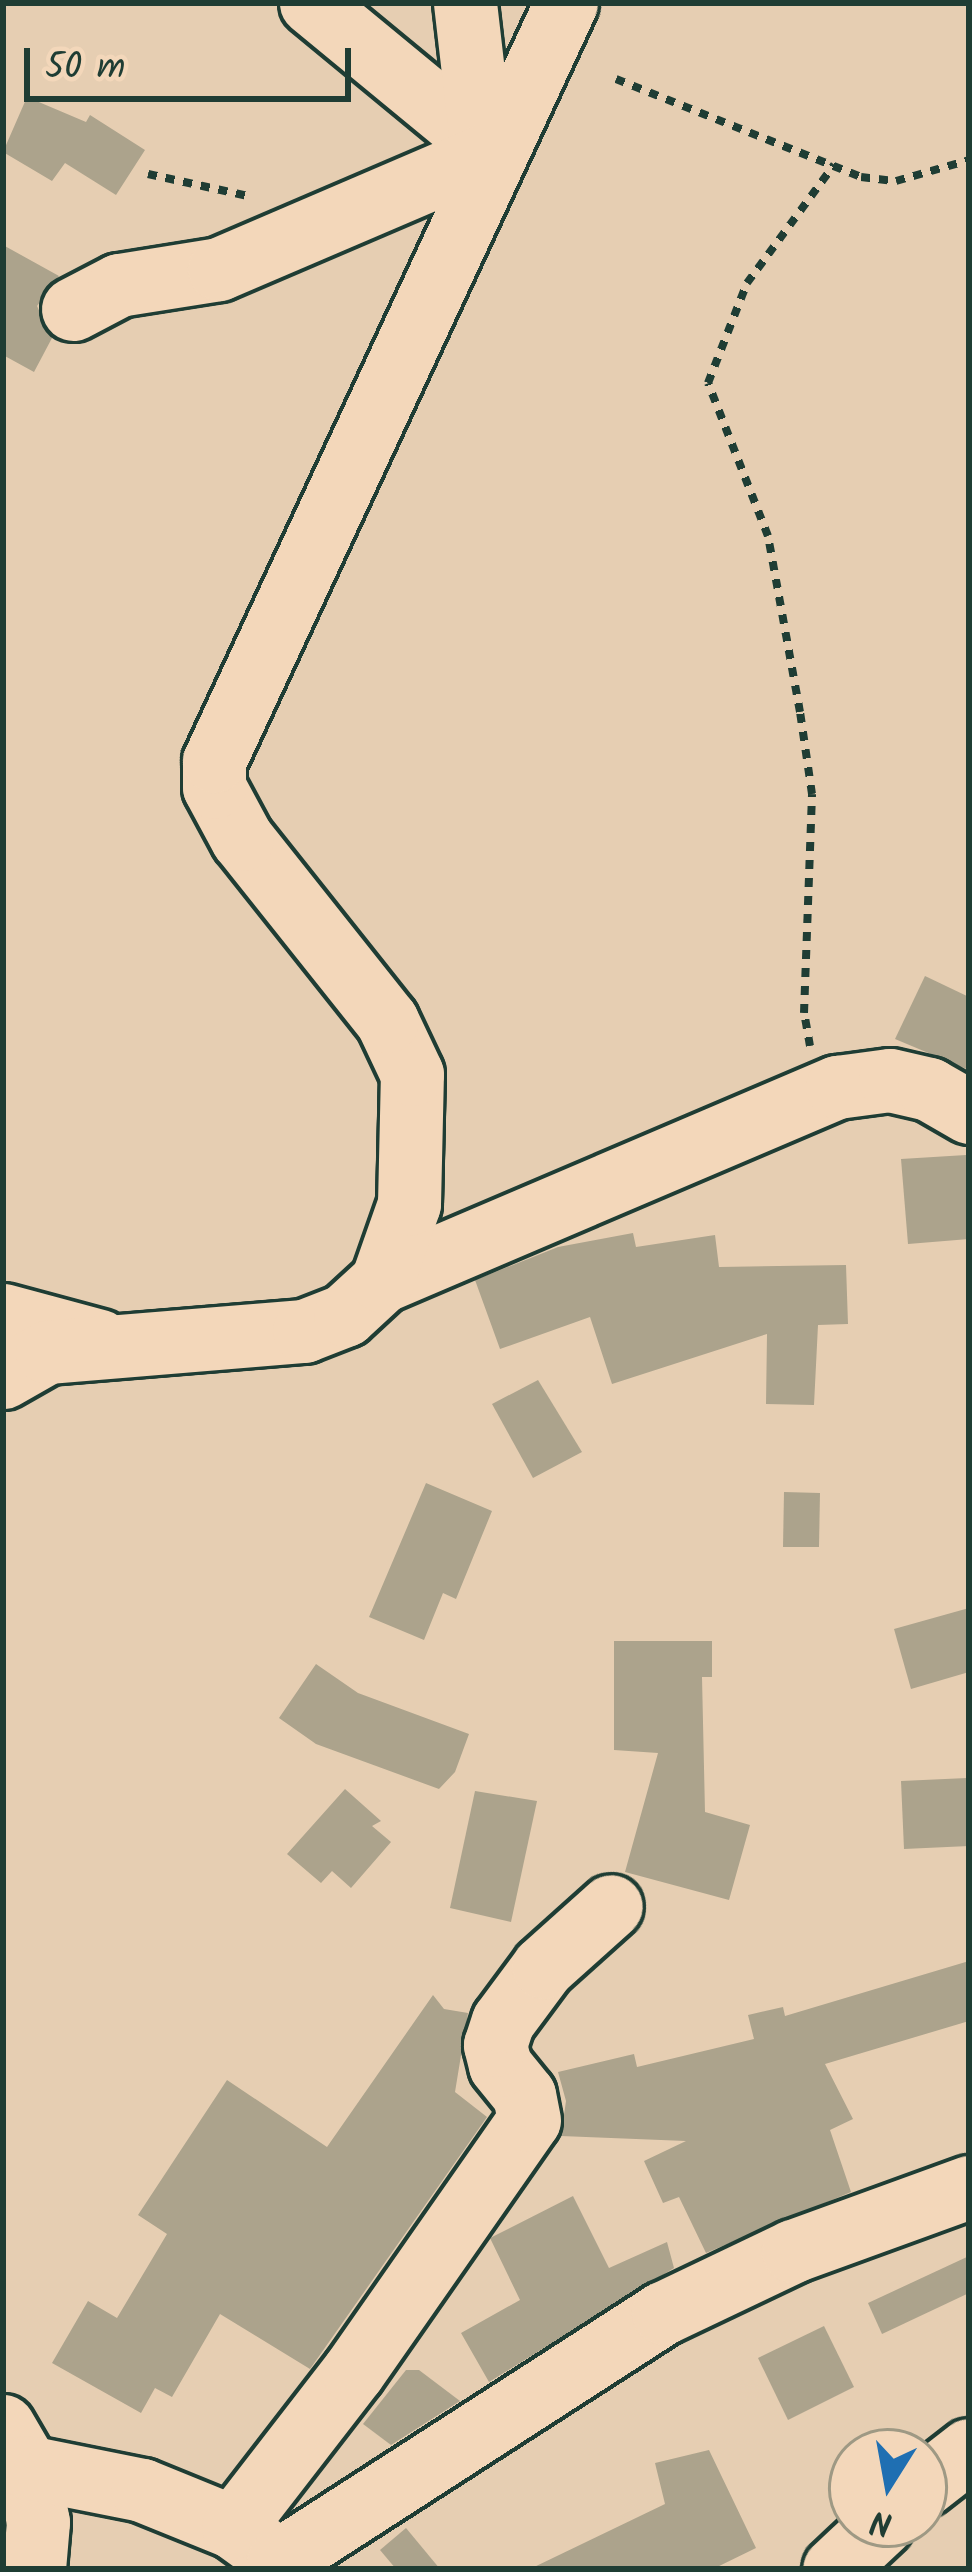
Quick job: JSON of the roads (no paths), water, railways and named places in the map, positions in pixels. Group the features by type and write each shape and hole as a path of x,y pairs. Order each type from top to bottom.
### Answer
{"street":[{"path":"311,3 483,156"},
{"path":"465,3 483,156"},
{"path":"382,1281 409,1204 417,1134 412,1074 388,1022 242,839 214,787 214,760 458,242 483,156 566,3"},
{"path":"73,309 119,285 219,269 483,156"},
{"path":"3,1377 46,1352 304,1331 345,1315 382,1281 837,1088 890,1080 929,1089 969,1112"},
{"path":"3,1315 120,1346"},
{"path":"268,2552 353,2372 529,2120 495,2045 503,2021 543,1966 610,1906"},
{"path":"268,2552 663,2313 794,2251 969,2187"},
{"path":"15,2447 142,2490 268,2552"},
{"path":"15,2447 38,2522 34,2569"},
{"path":"834,2569 856,2548"}]}
